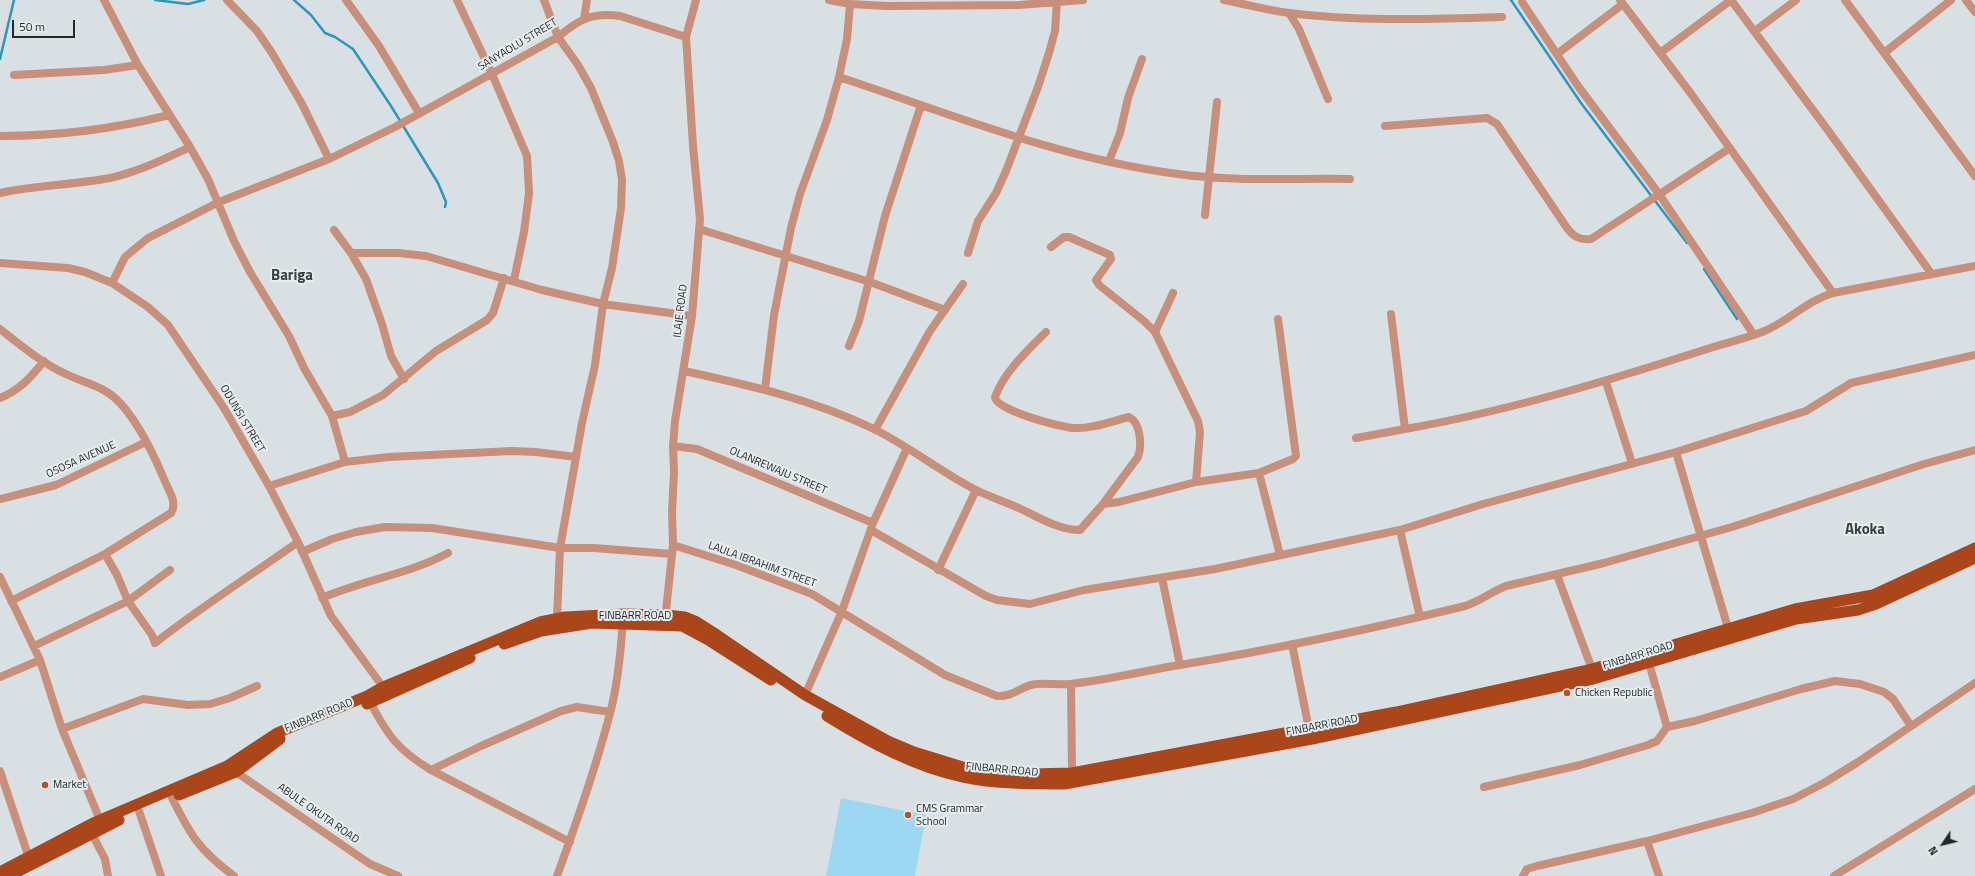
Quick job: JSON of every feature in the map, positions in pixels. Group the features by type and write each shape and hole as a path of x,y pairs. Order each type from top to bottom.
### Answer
{"main road":[{"name":"FINBARR ROAD","path":"665,620 688,628 800,700 884,748 936,769 964,777 1007,782 1064,784 1312,739 1526,689 1795,609 1873,595 1975,548"},
{"name":"FINBARR ROAD","path":"0,872 100,820 232,769 277,733 367,696 383,687 511,632 557,618 665,620 685,617 696,621 805,695 888,741 914,752 966,768 1030,774 1072,773 1526,689 1593,679 1649,663 1703,645 1796,619 1858,610 1876,604 1975,558"},
{"name":"FINBARR ROAD","path":"9,876 139,811 172,798 232,769 279,739 370,702 513,640 541,631 623,619"}],"street":[{"path":"227,0 257,31 272,53 302,104 329,159"},
{"path":"346,0 379,46 416,115"},
{"path":"457,0 492,74 527,156 529,193 524,232 514,280"},
{"path":"544,0 558,37 578,65 591,88 619,161 622,180 621,208 612,268 603,304 595,365 576,457 560,548 557,618"},
{"path":"584,18 587,0"},
{"name":"ILAJE ROAD","path":"665,620 673,545 673,446 692,316 699,229 698,190 693,146 686,37 696,0"},
{"path":"829,0 850,4 886,6 1019,5 1083,0"},
{"path":"1224,0 1262,4 1289,13 1409,20 1502,17"},
{"path":"1660,53 1731,0 1931,273"},
{"path":"1755,31 1796,0"},
{"path":"1845,0 1975,176"},
{"path":"1884,53 1951,0"},
{"path":"1966,0 1975,12"},
{"path":"968,253 978,221 996,193 1006,171 1050,53 1055,31 1057,1"},
{"path":"104,2 138,65 190,147 219,202 234,241 247,266 289,336 304,368 332,416 345,462"},
{"path":"1522,2 1654,197 1754,335"},
{"path":"1557,54 1622,2 1730,148 1833,293"},
{"path":"765,389 770,358 774,315 786,255 800,194 827,120 840,77 847,39 850,4"},
{"path":"1289,13 1298,29 1328,99"},
{"name":"SANYAOLU STREET","path":"112,283 125,257 138,244 219,202 329,159 395,128 558,37 574,23 584,18 600,15 620,16 686,37"},
{"path":"1110,161 1120,133 1128,98 1142,59"},
{"path":"14,75 104,70 138,65"},
{"path":"840,77 1018,138 1110,161 1160,171 1209,177 1350,179"},
{"path":"1205,215 1217,102"},
{"path":"849,346 859,321 870,282 885,216 921,105"},
{"path":"0,136 24,136 119,127 169,115"},
{"path":"1386,126 1487,118 1493,120 1498,124 1567,228 1578,238 1591,239 1730,148"},
{"path":"0,194 36,187 110,178 138,170 190,147"},
{"path":"699,229 870,282 945,310"},
{"path":"334,230 351,253 366,279 391,356 404,379"},
{"path":"1051,247 1064,237 1069,237 1107,252 1110,259 1096,280 1099,285 1144,321 1155,332 1198,421 1200,432 1196,482"},
{"path":"351,253 398,253 426,256 514,280 542,290 603,304 692,316"},
{"name":"ODUNSI STREET","path":"0,263 68,268 112,283 148,306 168,325 224,408 269,486 298,542 330,616 383,687"},
{"path":"1356,438 1405,429 1538,400 1606,382 1754,335 1794,316 1812,302 1833,293 1847,292 1931,273 1975,266"},
{"path":"332,416 350,412 383,395 436,351 487,320 493,313 504,278"},
{"path":"875,430 930,331 963,284"},
{"path":"1155,332 1173,293"},
{"path":"1391,314 1405,429"},
{"path":"1103,504 1119,502 1196,482 1258,473 1293,459 1296,456 1278,319"},
{"path":"0,329 64,374 105,391 115,397 126,410 156,459 173,499 174,508 171,513 105,554 11,601"},
{"path":"684,371 765,389 808,402 875,430 908,448 976,490 1044,520 1075,530 1080,530 1103,504 1138,457 1141,450 1138,429 1133,419 1129,417 1086,428 1062,427 1021,414 999,405 995,400 1000,386 1024,354 1046,332"},
{"name":"OLANREWAJU STREET","path":"673,446 698,449 872,527 938,570 996,600 1030,604 1084,590 1162,578 1400,530 1483,504 1676,452 1806,411 1851,383 1975,355"},
{"path":"0,398 26,382 44,361"},
{"path":"1606,382 1632,463"},
{"name":"OSOSA AVENUE","path":"0,499 56,484 146,442"},
{"path":"805,695 842,611 872,527 908,448"},
{"name":"LAULA IBRAHIM STREET","path":"673,545 736,565 812,594 945,674 997,696 1012,695 1026,686 1037,684 1071,684 1180,665 1292,644 1465,606 1478,601 1493,591 1506,586 1557,575 1700,536 1777,513 1924,464 1975,450"},
{"path":"269,486 345,462 422,454 512,451 536,452 576,457"},
{"path":"1676,452 1728,628"},
{"path":"1258,473 1280,555"},
{"path":"938,570 976,490"},
{"path":"302,552 332,539 356,532 385,527 432,528 560,548 594,548 672,554"},
{"path":"1400,530 1420,617"},
{"path":"105,554 117,575 128,601 152,636 155,643 194,612 234,587 298,542"},
{"path":"322,598 355,585 417,567 448,552"},
{"path":"34,646 128,601 170,570"},
{"path":"1557,575 1592,669"},
{"path":"0,578 40,660 62,729 100,820"},
{"path":"1162,578 1180,665"},
{"path":"557,876 570,842 610,712 621,654 623,619"},
{"path":"1292,644 1309,729"},
{"path":"0,676 40,660"},
{"path":"1649,663 1667,727"},
{"path":"1484,787 1580,765 1648,745 1662,735 1667,727 1695,721 1801,689 1835,681 1860,684 1884,692 1892,700 1911,726"},
{"path":"1523,876 1527,869 1537,866 1647,841 1752,813 1793,799 1831,779 1975,683"},
{"path":"1071,684 1072,773"},
{"path":"62,729 143,699 188,705 210,704 230,698 257,686"},
{"path":"370,702 384,728 396,744 411,758 431,770 570,842"},
{"path":"431,770 561,711 577,708 610,712"},
{"name":"ABULE OKUTA ROAD","path":"232,769 370,864 398,876"},
{"path":"1,776 29,858"},
{"path":"1834,876 1975,789"},
{"path":"172,798 189,831 198,844 214,861 234,876"},
{"path":"139,811 161,876"},
{"path":"92,834 105,859 108,876"},
{"path":"1647,841 1658,876"}],"shaded area":[{"path":"841,798 926,815 915,876 826,876"}],"waterway":[{"path":"0,59 14,0"},
{"path":"155,0 188,4 204,0"},
{"path":"294,0 311,15 325,33 335,37 353,49 391,106 438,183 446,202 445,207"},
{"path":"1511,0 1581,103 1687,243"},
{"path":"1704,269 1737,319"}],"place":[{"name":"Chicken Republic","path":"1567,693"},
{"name":"Market","path":"45,785"},
{"name":"CMS Grammar School","path":"908,815"}],"district":[{"name":"Bariga","path":"292,276"},
{"name":"Akoka","path":"1865,530"}]}
